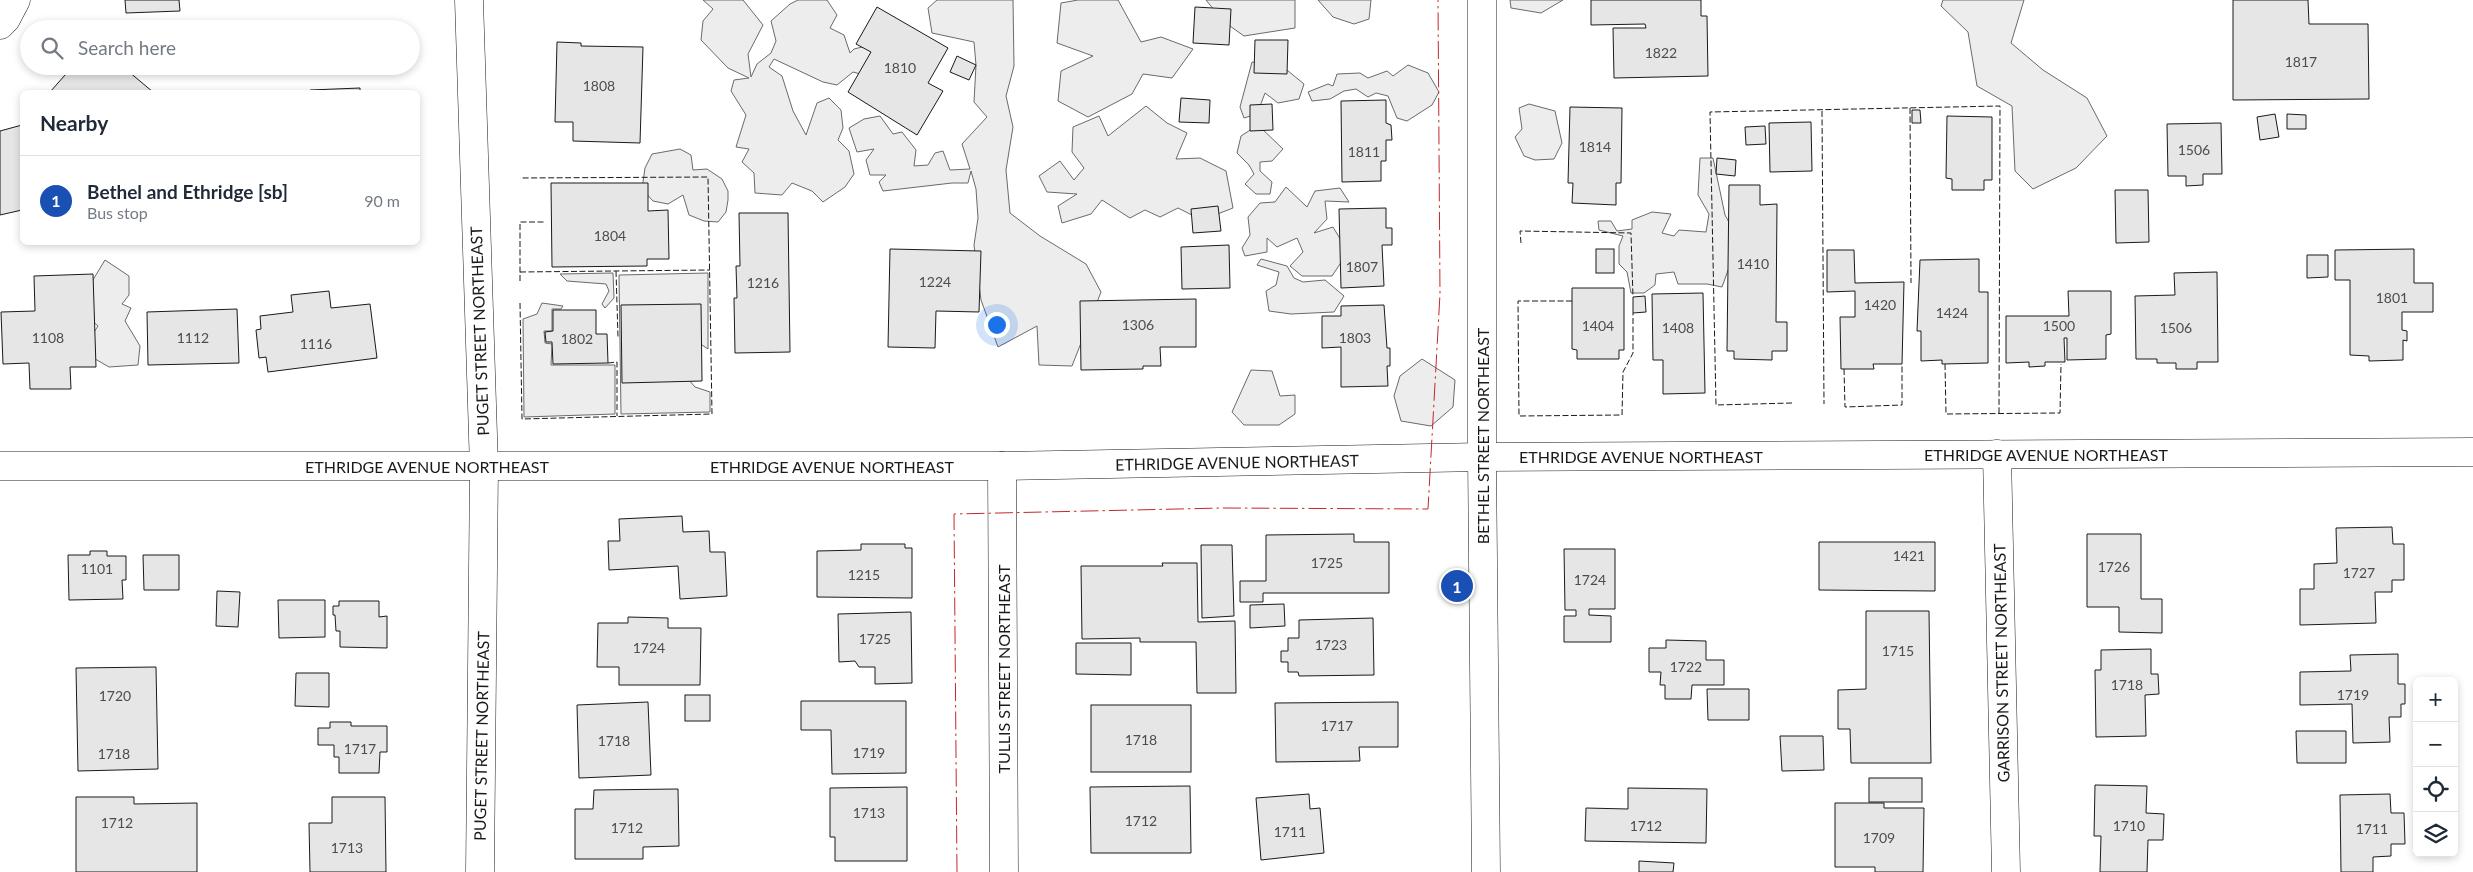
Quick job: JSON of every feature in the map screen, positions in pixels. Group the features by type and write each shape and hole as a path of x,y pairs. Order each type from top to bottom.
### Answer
{"street":[{"path":"0,25 6,19 16,0"},
{"name":"PUGET STREET NORTHEAST","path":"470,0 484,467 480,872"},
{"name":"BETHEL STREET NORTHEAST","path":"1482,0 1482,457 1486,872"},
{"name":"ETHRIDGE AVENUE NORTHEAST","path":"0,466 1002,466 1482,457 2473,452"},
{"name":"GARRISON STREET NORTHEAST","path":"1997,454 2006,872"},
{"name":"TULLIS STREET NORTHEAST","path":"1002,466 1004,872"}],"shaded area":[{"path":"703,0 743,0 763,25 748,54 751,77 757,64 771,53 776,41 771,21 790,4 798,0 827,0 837,15 830,28 844,35 850,53 854,49 874,44 864,75 853,72 837,85 823,82 774,59 769,67 782,76 793,111 806,135 817,103 829,98 841,110 843,128 838,140 849,151 854,174 845,187 823,202 812,191 792,183 782,195 755,193 754,173 742,162 749,149 736,147 746,115 731,91 734,80 749,78 728,68 701,40 703,21 713,9"},
{"path":"937,0 1013,0 1014,66 1006,96 1013,127 1006,170 1010,213 1040,236 1086,264 1101,292 1072,366 1039,365 1037,326 998,347 981,300 974,245 978,218 976,189 971,171 968,183 883,191 879,182 886,175 870,175 866,160 874,149 857,152 849,128 864,119 880,116 893,134 902,132 916,150 914,166 928,165 935,153 943,151 950,170 970,169 962,144 987,117 974,102 976,65 974,42 932,33 928,8"},
{"path":"1078,0 1118,0 1141,42 1161,37 1193,49 1172,78 1143,74 1132,94 1088,117 1058,101 1061,71 1093,56 1057,43 1061,3"},
{"path":"1206,0 1295,0 1295,28 1244,36 1223,21"},
{"path":"1318,0 1371,0 1369,19 1354,24 1333,17"},
{"path":"1510,0 1563,0 1541,13 1511,8"},
{"path":"1943,0 2024,0 2011,43 2043,70 2087,98 2107,136 2076,168 2033,189 2015,171 2012,106 1977,86 1968,32 1941,6"},
{"path":"1252,62 1282,66 1304,84 1299,99 1278,103 1265,93 1257,114 1244,118 1240,107"},
{"path":"1408,65 1428,73 1439,92 1432,105 1407,121 1397,118 1388,96 1376,93 1368,97 1356,89 1344,91 1330,99 1312,101 1308,92 1328,84 1333,86 1337,74 1360,73 1368,78 1387,71 1393,76"},
{"path":"1529,104 1555,111 1562,143 1554,159 1535,160 1524,156 1515,137 1522,129 1519,108"},
{"path":"1146,106 1167,123 1187,133 1176,159 1200,158 1226,171 1233,208 1202,220 1178,208 1160,217 1145,210 1130,218 1102,200 1091,214 1062,223 1058,206 1077,194 1047,192 1039,176 1060,161 1074,180 1084,168 1072,152 1073,127 1099,116 1108,136"},
{"path":"1258,125 1283,149 1272,161 1260,162 1260,171 1272,182 1270,194 1256,194 1245,184 1254,174 1249,165 1237,153 1241,136"},
{"path":"680,149 691,155 693,170 707,169 722,179 728,191 728,200 726,212 718,222 704,221 689,215 683,195 668,204 653,201 642,189 645,168 652,154"},
{"path":"1700,158 1713,158 1725,215 1739,240 1722,287 1707,284 1678,284 1674,272 1656,274 1655,285 1644,293 1631,293 1627,272 1619,264 1619,246 1623,236 1599,230 1598,221 1611,221 1617,231 1632,229 1632,220 1652,212 1671,214 1662,233 1674,236 1679,230 1706,232 1709,214 1698,195"},
{"path":"1286,187 1307,207 1315,191 1340,188 1349,202 1325,201 1327,219 1314,233 1333,227 1348,252 1332,276 1302,276 1290,266 1303,252 1297,238 1277,247 1267,238 1267,252 1245,256 1242,248 1250,235 1248,217 1260,203 1275,202"},
{"path":"1261,259 1287,266 1294,278 1303,282 1325,280 1344,296 1334,312 1291,314 1269,311 1266,291 1276,285 1279,272 1257,265"},
{"path":"105,260 129,276 129,295 122,304 131,308 125,321 140,346 138,365 109,367 90,356 88,341 98,326 89,318 88,288"},
{"path":"613,273 614,298 605,308 602,304 609,291 606,284 567,281 560,274"},
{"path":"708,273 708,349 699,343 689,380 695,387 710,392 710,412 621,414 619,275"},
{"path":"542,303 563,306 561,309 552,309 552,331 544,331 545,343 552,344 551,365 615,365 615,414 524,417 523,319 537,314"},
{"path":"1422,359 1455,380 1453,407 1431,426 1401,421 1394,396 1400,376"},
{"path":"1251,370 1272,371 1280,396 1295,395 1295,414 1279,425 1244,425 1232,412"}],"building":[{"path":"125,0 179,0 180,11 126,13"},
{"path":"1591,0 1701,0 1701,16 1707,16 1708,76 1614,78 1613,28 1646,28 1645,24 1591,25"},
{"path":"2233,0 2308,0 2309,24 2368,24 2369,99 2233,100"},
{"path":"877,7 948,48 928,83 943,91 917,135 848,92 871,52 856,44"},
{"path":"1195,7 1231,9 1229,45 1193,43"},
{"path":"1255,40 1288,40 1287,74 1254,73"},
{"path":"557,42 581,43 581,46 643,47 640,143 573,141 573,122 555,122"},
{"path":"957,56 976,65 969,80 950,72"},
{"path":"65,75 133,75 151,90 52,90"},
{"path":"360,88 360,90 310,90"},
{"path":"1181,98 1210,100 1209,123 1179,122"},
{"path":"1386,100 1386,123 1391,125 1392,140 1386,140 1386,161 1381,161 1381,181 1342,182 1341,101"},
{"path":"1272,104 1273,130 1250,131 1250,105"},
{"path":"1570,107 1622,108 1621,183 1616,183 1616,205 1572,203 1573,183 1568,183"},
{"path":"1912,110 1920,110 1921,123 1912,123"},
{"path":"2275,114 2279,137 2260,140 2257,117"},
{"path":"2287,114 2306,115 2306,129 2287,129"},
{"path":"1947,116 1992,117 1992,180 1984,180 1984,190 1952,190 1952,179 1946,178"},
{"path":"1811,122 1812,171 1770,172 1769,123"},
{"path":"2221,123 2222,174 2203,174 2203,185 2186,186 2186,176 2168,176 2167,124"},
{"path":"20,126 20,210 0,215 0,131"},
{"path":"1765,126 1766,144 1746,145 1745,127"},
{"path":"1717,158 1736,160 1735,176 1716,174"},
{"path":"551,183 648,183 648,211 668,210 669,259 647,259 647,266 552,267"},
{"path":"1729,185 1760,185 1760,205 1777,204 1776,322 1787,322 1787,351 1772,351 1772,360 1734,359 1734,351 1727,351"},
{"path":"2115,190 2148,190 2149,242 2116,243"},
{"path":"1218,206 1221,231 1193,233 1191,209"},
{"path":"1386,208 1386,228 1392,228 1392,245 1382,245 1384,286 1341,288 1339,209"},
{"path":"739,213 788,213 790,352 735,353 734,298 737,298 736,266 740,266"},
{"path":"1229,245 1230,288 1182,289 1181,247"},
{"path":"890,249 981,251 979,312 936,311 935,348 888,347"},
{"path":"1596,249 1614,249 1614,273 1596,273"},
{"path":"2414,249 2414,283 2433,283 2433,312 2402,312 2402,330 2407,331 2407,341 2403,340 2403,360 2369,361 2369,356 2350,355 2350,280 2335,280 2335,250"},
{"path":"1827,250 1854,250 1855,283 1904,282 1902,364 1873,364 1874,369 1841,369 1840,317 1855,317 1855,291 1827,292"},
{"path":"2307,255 2328,255 2328,277 2307,278"},
{"path":"1979,259 1979,292 1988,292 1988,363 1942,364 1942,360 1921,361 1921,331 1917,331 1920,260"},
{"path":"2217,272 2218,362 2197,362 2197,369 2176,369 2176,363 2157,363 2157,359 2136,359 2135,296 2175,295 2174,273"},
{"path":"93,274 96,367 70,367 71,389 30,389 29,363 3,364 1,312 35,311 34,276"},
{"path":"1572,288 1624,288 1624,350 1619,350 1619,359 1577,359 1577,350 1572,349"},
{"path":"329,291 331,308 370,304 377,358 268,372 266,357 259,358 256,330 261,329 260,316 293,312 291,295"},
{"path":"2068,291 2111,291 2111,334 2106,335 2106,359 2067,360 2067,338 2064,338 2065,362 2045,362 2045,366 2029,367 2029,362 2006,363 2006,316 2069,316"},
{"path":"1703,293 1705,393 1663,394 1663,360 1653,360 1652,294"},
{"path":"1645,296 1646,312 1633,313 1633,297"},
{"path":"1196,299 1196,347 1160,347 1161,366 1143,366 1143,369 1081,370 1080,301"},
{"path":"701,304 702,381 622,383 621,305"},
{"path":"1384,305 1387,348 1390,348 1390,366 1387,366 1388,386 1341,387 1341,347 1322,348 1322,316 1341,316 1341,306"},
{"path":"237,309 239,363 148,365 147,312"},
{"path":"553,310 596,310 596,334 607,334 608,363 553,364 552,342 546,342 545,332 553,331"},
{"path":"682,516 683,532 709,531 710,552 725,552 727,596 680,599 678,566 609,570 608,541 620,541 619,519"},
{"path":"2392,527 2393,544 2404,544 2404,580 2392,580 2392,592 2375,592 2376,623 2300,625 2300,589 2314,589 2314,564 2337,563 2336,528"},
{"path":"1354,534 1354,542 1389,542 1389,593 1263,593 1263,602 1240,602 1240,581 1266,581 1266,535"},
{"path":"2087,534 2141,534 2141,599 2162,599 2162,633 2119,632 2119,607 2087,607"},
{"path":"1819,542 1935,542 1935,591 1819,590"},
{"path":"861,544 905,544 905,548 912,548 912,598 817,597 817,551 861,550"},
{"path":"1201,545 1232,545 1234,616 1202,618"},
{"path":"1564,549 1615,549 1615,609 1589,609 1589,615 1611,616 1611,642 1564,642 1564,616 1576,616 1576,610 1565,610"},
{"path":"90,551 107,551 107,556 126,556 126,580 122,580 123,599 69,600 68,555 90,555"},
{"path":"143,555 179,555 179,590 144,590"},
{"path":"1162,563 1197,563 1198,622 1235,621 1236,693 1197,693 1196,642 1140,642 1140,638 1082,639 1081,566 1163,566"},
{"path":"217,591 240,592 238,627 216,626"},
{"path":"278,600 325,600 325,637 279,638"},
{"path":"339,601 379,601 379,617 387,616 387,648 340,647 340,631 336,631 335,615 333,615 333,606 339,606"},
{"path":"1284,604 1285,626 1250,628 1250,605"},
{"path":"1866,611 1929,611 1931,763 1851,763 1850,729 1838,729 1838,690 1866,689"},
{"path":"911,612 912,683 875,684 875,667 859,667 855,661 839,662 838,614"},
{"path":"628,617 668,618 668,628 701,628 700,685 619,685 619,667 597,667 598,623 628,623"},
{"path":"1373,618 1374,675 1299,676 1298,672 1288,672 1288,662 1281,662 1281,651 1288,651 1288,638 1299,638 1299,620"},
{"path":"1666,640 1706,641 1706,660 1724,660 1724,685 1692,685 1691,699 1665,699 1665,685 1660,685 1661,672 1649,672 1649,648 1666,648"},
{"path":"1076,643 1131,643 1131,675 1076,674"},
{"path":"2151,649 2151,674 2158,674 2159,694 2145,695 2146,736 2096,737 2095,670 2101,670 2101,650"},
{"path":"2398,654 2398,684 2405,684 2405,704 2401,704 2401,717 2389,717 2390,742 2353,743 2352,704 2300,705 2300,672 2351,671 2350,655"},
{"path":"156,667 158,769 78,771 76,668"},
{"path":"296,673 329,673 329,707 295,706"},
{"path":"1707,689 1749,689 1749,720 1708,720"},
{"path":"685,695 710,695 710,721 685,721"},
{"path":"801,701 906,701 906,773 832,774 831,730 801,730"},
{"path":"648,702 651,775 579,778 577,705"},
{"path":"1398,702 1398,747 1359,747 1360,761 1276,762 1275,703"},
{"path":"1091,705 1191,705 1191,772 1091,772"},
{"path":"330,722 351,722 351,726 387,726 387,752 380,752 379,773 339,773 339,757 334,757 334,745 318,745 318,728 330,728"},
{"path":"2296,731 2346,731 2346,763 2297,763"},
{"path":"1780,736 1823,736 1824,770 1782,771"},
{"path":"1869,778 1922,778 1922,802 1869,802"},
{"path":"2095,785 2147,786 2146,813 2164,814 2163,840 2148,840 2147,872 2100,872 2101,836 2094,836"},
{"path":"1190,786 1191,853 1091,853 1090,787"},
{"path":"907,787 907,861 835,861 835,837 830,837 830,788"},
{"path":"1628,788 1707,789 1706,843 1585,841 1586,808 1628,809"},
{"path":"678,789 679,846 643,847 643,859 575,859 575,809 593,809 594,790"},
{"path":"1309,794 1310,809 1320,808 1324,853 1261,860 1256,798"},
{"path":"2390,794 2391,813 2404,813 2405,844 2391,844 2391,856 2373,857 2373,872 2341,872 2340,795"},
{"path":"76,797 134,797 134,804 197,803 197,872 76,872"},
{"path":"332,797 385,797 386,872 310,872 309,823 332,823"},
{"path":"1835,803 1884,803 1884,808 1924,808 1923,872 1875,872 1875,867 1835,867"},
{"path":"1639,861 1674,863 1673,872 1639,872"}],"fence":[{"path":"1792,403 1716,405 1710,112 2000,106 1999,413"},
{"path":"1910,108 1911,283"},
{"path":"1822,111 1824,404"},
{"path":"520,178 708,177 712,414 522,419 520,303"},
{"path":"520,281 520,222 544,222"},
{"path":"1521,243 1520,231 1631,233 1633,297"},
{"path":"520,272 710,270"},
{"path":"616,271 618,337"},
{"path":"1572,301 1518,301 1519,416 1622,415 1623,372 1633,353 1633,313"},
{"path":"608,363 617,362 617,416"},
{"path":"1844,369 1845,407 1902,405 1902,364"},
{"path":"1945,364 1946,414 2060,413 2061,364"}],"power":[{"path":"957,872 954,514 1223,508 1428,509 1440,294 1438,0"}],"place":[{"name":"Bethel and Ethridge [sb]","path":"1457,586"}]}
